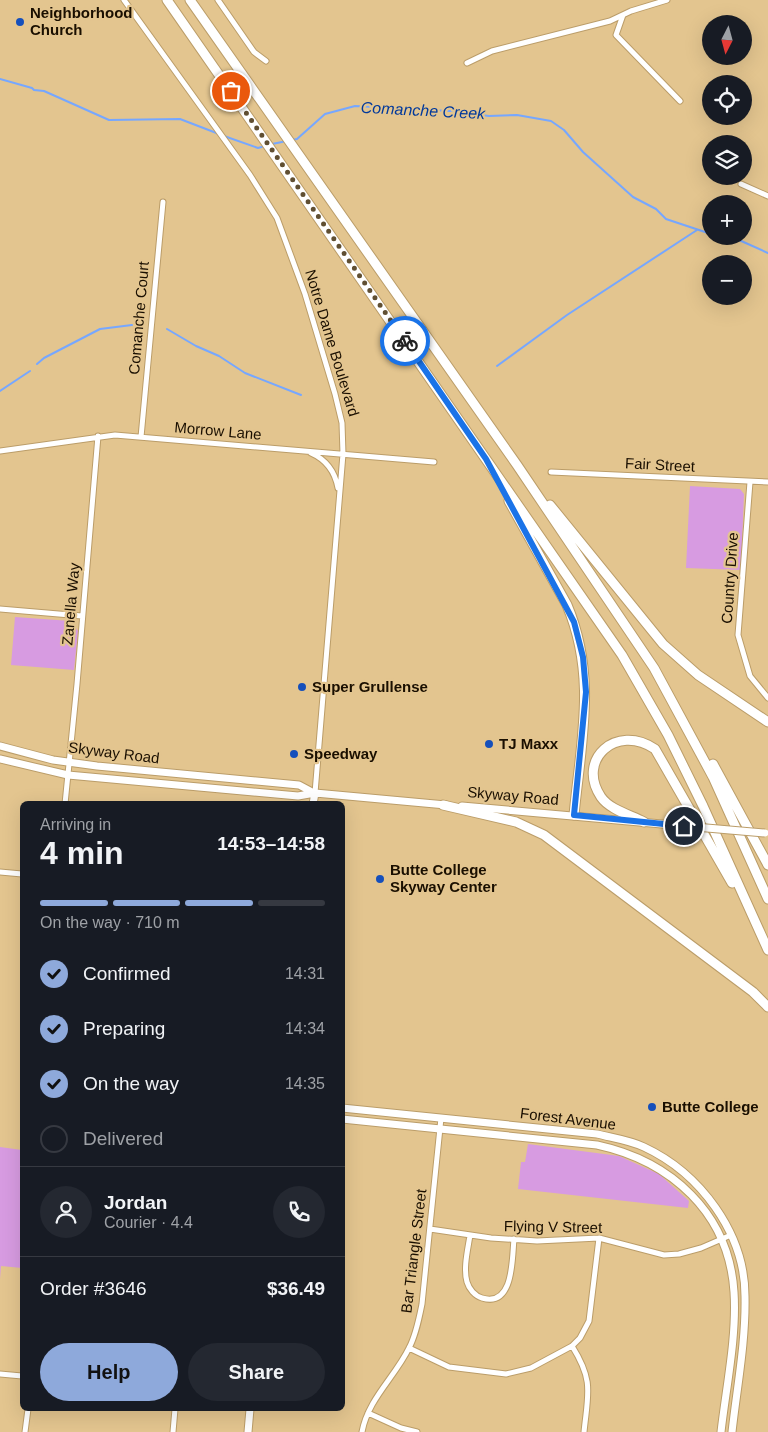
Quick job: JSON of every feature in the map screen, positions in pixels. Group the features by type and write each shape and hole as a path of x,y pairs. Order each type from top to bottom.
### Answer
{"highway":[{"path":"167,0 601,624 668,735 768,950"},
{"path":"190,0 517,465 654,668 713,776 768,899"},
{"path":"486,459 566,605 579,639 586,692 574,815"},
{"path":"517,465 536,484 552,507 663,644 698,675 768,722"},
{"path":"687,727 710,759 768,865"},
{"path":"644,822 608,804 601,797 597,787 594,767 598,758 609,745 619,740 640,741 655,749 761,934"},
{"path":"443,805 516,822 544,835 753,992 768,1007"}],"street":[{"name":"Notre Dame Boulevard","path":"124,0 250,175 277,218 305,294 342,423 343,454 340,495 313,801"},
{"path":"218,0 254,52 266,62"},
{"path":"467,63 492,51 610,21 667,0"},
{"path":"623,15 616,35 680,101"},
{"path":"743,185 768,196"},
{"name":"Comanche Court","path":"141,436 163,202"},
{"name":"Morrow Lane","path":"0,451 98,436 141,436 434,462"},
{"name":"Zanella Way","path":"68,774 98,436"},
{"path":"306,451 317,456 328,465 336,477 340,495"},
{"name":"Fair Street","path":"552,472 768,482"},
{"name":"Country Drive","path":"750,482 738,636 750,676 768,698"},
{"path":"0,608 82,616"},
{"name":"Skyway Road","path":"0,746 70,762 299,785 314,793"},
{"name":"Skyway Road","path":"0,759 68,774 298,796 314,793 767,833"},
{"path":"65,801 68,774"},
{"path":"0,872 20,874"},
{"name":"Forest Avenue","path":"345,1108 597,1134 643,1147 684,1172 717,1209 731,1235 743,1274 745,1295 732,1432"},
{"name":"Bar Triangle Street","path":"362,1432 368,1413 409,1348 422,1304 441,1118"},
{"name":"Forest Avenue","path":"345,1119 597,1145 620,1150 643,1159 665,1172 688,1190 701,1205 721,1239 732,1272 734,1309 721,1432"},
{"name":"Flying V Street","path":"430,1229 470,1235 537,1241 599,1238 664,1255 686,1252 731,1235"},
{"path":"470,1235 467,1282 477,1296 484,1299 493,1299 502,1294 507,1288 510,1280 514,1239"},
{"path":"409,1348 449,1367 506,1374 531,1368 572,1346 580,1338 589,1321 599,1238"},
{"path":"572,1346 584,1366 588,1378 584,1432"},
{"path":"0,1374 20,1376"},
{"path":"25,1432 28,1411"},
{"path":"173,1432 175,1411"},
{"path":"248,1432 250,1411"},
{"path":"368,1413 401,1428 417,1432"}],"shaded area":[{"path":"690,486 740,489 744,494 741,570 686,568"},
{"path":"15,617 71,621 78,631 74,670 11,665"},
{"path":"528,1144 619,1156 659,1174 689,1201 688,1208 518,1189 521,1162 525,1162"},
{"path":"0,1147 20,1150 20,1268 1,1266 0,1279"}],"waterway":[{"name":"Comanche Creek","path":"0,79 34,90 44,91 109,120 180,119 219,134"},
{"name":"Comanche Creek","path":"291,140 297,139 325,114 355,106 450,111 489,116 517,115 551,121 564,130 583,152 633,197 656,209 666,219 702,231"},
{"name":"Comanche Creek","path":"224,136 258,148 265,146"},
{"name":"Comanche Creek","path":"272,144 287,141"},
{"path":"497,366 567,315 697,230"},
{"name":"Comanche Creek","path":"750,245 768,253"},
{"path":"37,364 44,358 100,329 132,325"},
{"path":"167,329 196,346 219,356 245,373 301,395"},
{"path":"0,391 30,371"}],"way so far":[{"path":"231,91 405,341"}],"place":[{"name":"Neighborhood Church","path":"20,22"},
{"name":"Super Grullense","path":"302,687"},
{"name":"TJ Maxx","path":"489,744"},
{"name":"Speedway","path":"294,754"},
{"name":"Butte College Skyway Center","path":"380,879"},
{"name":"Butte College","path":"652,1107"}],"route":[{"path":"405,341 486,459 574,622 583,657 586,692 574,815 684,826"}]}
